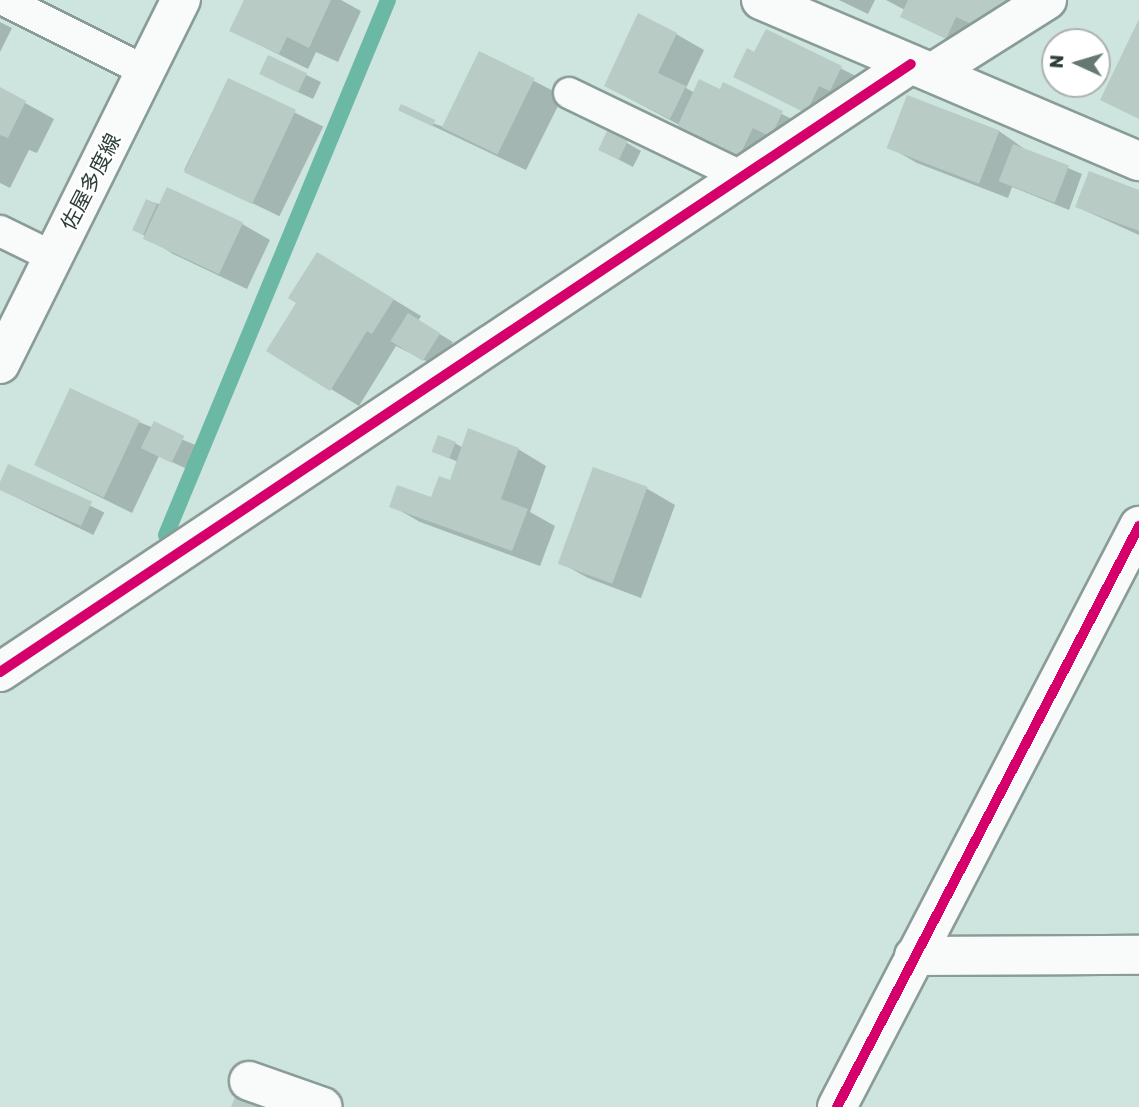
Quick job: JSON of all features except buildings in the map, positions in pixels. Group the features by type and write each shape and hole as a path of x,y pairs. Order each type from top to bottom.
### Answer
{"street":[{"name":"佐屋多度線","path":"0,364 181,0"},
{"path":"761,0 1139,161"},
{"path":"0,672 743,177 922,68 1047,0"},
{"path":"837,1107 1139,526"},
{"path":"914,956 1139,955"},
{"path":"249,1081 323,1107"}],"lane":[{"path":"4,0 146,71"},
{"path":"569,93 743,177"},
{"path":"0,231 53,257"}],"waterway":[{"path":"166,535 388,0"}],"cycle path":[{"path":"0,672 911,64"},
{"path":"837,1107 1139,526"}]}
